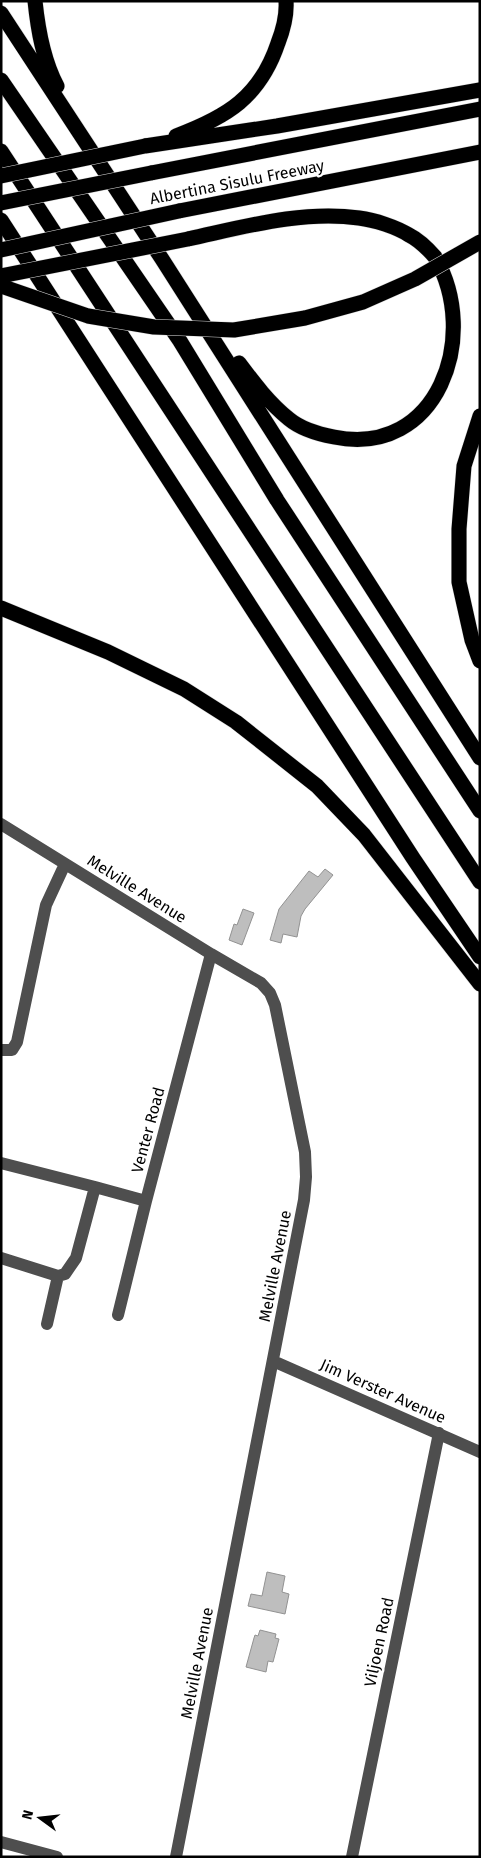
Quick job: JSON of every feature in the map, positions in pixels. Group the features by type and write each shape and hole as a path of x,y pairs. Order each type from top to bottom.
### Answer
{"highway":[{"path":"35,1 38,34 52,78 91,151"},
{"path":"148,146 216,118 243,101 259,84 272,60 282,34 286,1"},
{"path":"1,13 162,259 480,758"},
{"path":"1,80 180,342 277,500 480,812"},
{"path":"1,176 148,146 277,126 480,90"},
{"name":"Albertina Sisulu Freeway","path":"1,203 480,109"},
{"path":"1,151 480,882"},
{"name":"Albertina Sisulu Freeway","path":"1,250 180,210 480,152"},
{"path":"1,276 295,217 329,215 361,218 410,235 446,268 460,291 467,314 467,338 464,360 455,381 440,403 422,419 396,434 372,439 348,440 316,434 289,419 260,390 162,259"},
{"path":"1,220 413,858 480,956"},
{"path":"1,286 88,316 154,327 234,330 305,318 363,302 415,279 480,242"},
{"path":"480,416 464,466 458,529 459,582 472,640 480,662"},
{"path":"1,608 125,660 184,689 236,722 317,786 364,835 480,984"}],"street":[{"name":"Melville Avenue","path":"1,824 261,983 270,992 275,1005 305,1152 306,1177 304,1200 176,1857"},
{"path":"1,1050 12,1050 17,1042 46,905 65,864"},
{"name":"Venter Road","path":"118,1314 211,954"},
{"path":"1,1163 146,1201"},
{"path":"1,1258 58,1276 65,1274 76,1258 95,1187"},
{"path":"46,1324 58,1276"},
{"name":"Jim Verster Avenue","path":"273,1361 480,1452"},
{"name":"Viljoen Road","path":"352,1857 439,1433"},
{"path":"1,1842 57,1857"}],"building":[{"path":"325,869 333,875 305,909 301,916 297,937 283,934 281,943 270,940 279,909 309,871 318,877"},
{"path":"243,909 254,913 242,945 229,940 234,924 237,925"},
{"path":"267,1572 285,1576 282,1592 289,1594 285,1614 248,1606 251,1594 262,1596"},
{"path":"260,1630 276,1634 275,1638 279,1639 273,1662 268,1661 266,1672 246,1667 255,1635 258,1636"}]}
